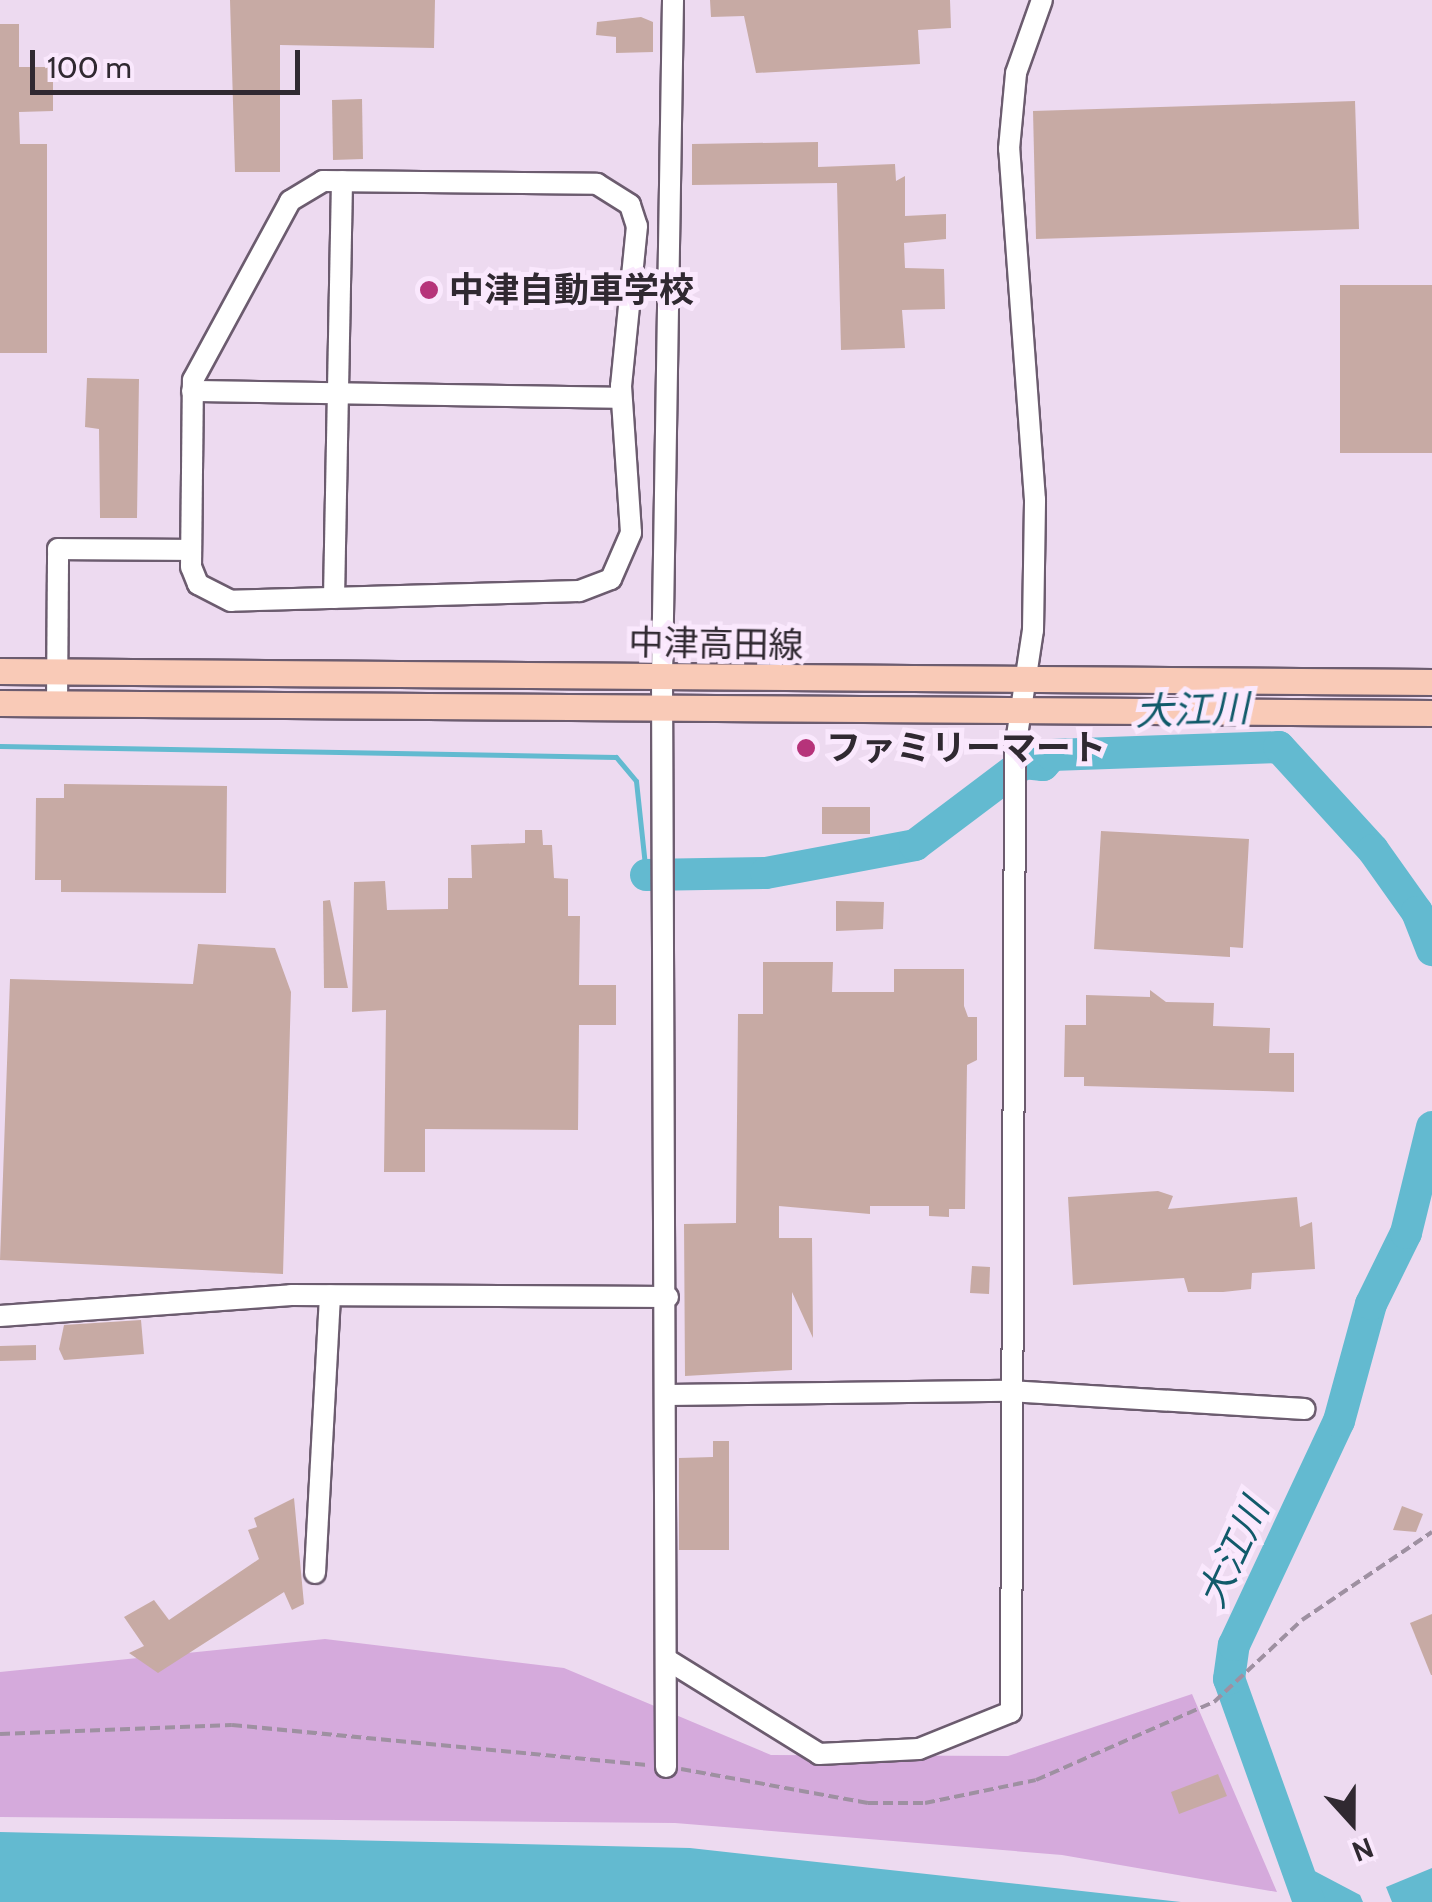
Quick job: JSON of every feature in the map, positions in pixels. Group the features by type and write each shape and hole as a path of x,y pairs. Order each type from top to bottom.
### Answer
{"main road":[{"name":"中津高田線","path":"0,672 1432,682"},
{"name":"中津高田線","path":"0,703 1432,713"}],"street":[{"path":"666,1767 668,1297 662,678 673,0"},
{"path":"666,1659 819,1754 919,1750 1011,1712 1010,1391 1018,711 1026,682 1035,500 1009,149 1016,73 1042,0"},
{"path":"334,598 342,181"},
{"path":"309,183 615,191 637,226 621,398 631,533 625,562 611,579 579,592 220,600 198,584 191,550 192,391 290,201 309,183"},
{"path":"192,391 621,398"},
{"path":"57,704 58,549 191,550"},
{"path":"0,1316 330,1296 668,1297"},
{"path":"315,1573 330,1296"},
{"path":"667,1396 1010,1391 1304,1409"}],"path":[{"path":"0,1734 232,1725 666,1767 868,1803 925,1803 1036,1780 1214,1702 1302,1620 1432,1532"}],"shaded area":[{"path":"325,1639 564,1668 771,1755 1008,1756 1192,1694 1277,1892 1062,1855 675,1823 0,1817 0,1672"}],"water":[{"path":"0,1832 690,1848 1181,1902 0,1902"},
{"path":"1303,1865 1360,1895 1363,1902 1293,1902 1283,1873"},
{"path":"1432,1868 1432,1902 1392,1902 1386,1887"}],"building":[{"path":"230,0 435,0 434,48 280,45 280,172 235,172"},
{"path":"710,0 950,0 951,28 918,30 920,64 756,73 744,16 711,17"},
{"path":"641,17 653,22 653,52 616,53 616,37 596,35 597,22"},
{"path":"0,24 19,24 19,67 53,67 53,111 19,112 20,144 47,144 47,353 0,353"},
{"path":"362,99 363,159 333,160 332,100"},
{"path":"1355,101 1359,229 1036,239 1033,111"},
{"path":"818,142 818,167 895,164 896,181 905,176 905,216 946,214 946,239 904,243 905,268 944,269 945,309 902,310 905,348 841,350 837,183 692,185 692,144"},
{"path":"1340,285 1432,285 1432,453 1340,453"},
{"path":"87,378 139,379 137,518 100,518 99,429 85,427"},
{"path":"64,784 227,786 226,893 61,892 61,880 35,880 36,798 64,798"},
{"path":"822,807 870,807 870,834 822,834"},
{"path":"525,830 542,830 543,845 552,845 554,878 568,879 568,916 580,916 579,985 616,985 616,1025 579,1025 578,1130 425,1129 425,1172 384,1172 386,1010 352,1012 354,882 385,881 387,910 448,909 448,878 472,878 471,845 525,843"},
{"path":"1101,831 1249,839 1243,948 1230,947 1230,957 1094,949"},
{"path":"330,900 348,988 324,988 323,901"},
{"path":"836,901 884,902 883,929 836,931"},
{"path":"198,944 275,948 291,992 283,1274 0,1260 10,979 193,984"},
{"path":"763,962 833,962 832,992 894,992 894,969 964,969 964,1006 968,1017 977,1017 977,1060 967,1065 965,1209 949,1209 949,1217 929,1216 929,1206 870,1206 870,1214 779,1206 779,1238 812,1238 813,1338 792,1292 792,1370 685,1376 684,1224 736,1223 738,1014 763,1014"},
{"path":"1150,990 1166,1002 1214,1003 1213,1026 1270,1028 1269,1053 1294,1053 1294,1092 1084,1086 1084,1077 1064,1077 1065,1025 1086,1025 1086,995 1150,997"},
{"path":"1158,1191 1173,1196 1168,1209 1297,1197 1300,1227 1312,1222 1315,1269 1252,1273 1251,1289 1223,1292 1188,1292 1184,1278 1073,1285 1068,1197"},
{"path":"972,1266 990,1267 989,1294 970,1293"},
{"path":"141,1320 144,1354 64,1360 59,1349 64,1325"},
{"path":"36,1345 36,1360 0,1361 0,1346"},
{"path":"713,1441 729,1441 729,1550 679,1550 679,1458 713,1457"},
{"path":"294,1498 304,1604 292,1610 284,1592 158,1673 129,1653 144,1646 124,1617 154,1600 169,1620 259,1559 248,1530 257,1527 254,1518"},
{"path":"1402,1506 1423,1514 1416,1532 1393,1530"},
{"path":"1432,1614 1432,1675 1431,1675 1410,1623"},
{"path":"1218,1774 1227,1796 1179,1814 1171,1792"}],"waterway":[{"path":"0,746 616,757 636,781 646,875"},
{"name":"大江川","path":"646,875 766,873 915,845 1024,763 1043,765 1052,755 1279,747 1373,850 1417,912 1432,950"},
{"name":"大江川","path":"1309,1902 1229,1679 1234,1645 1339,1421 1371,1304 1406,1233 1432,1127"}],"place":[{"name":"中津自動車学校","path":"429,290"},
{"name":"ファミリーマート","path":"806,748"}]}
